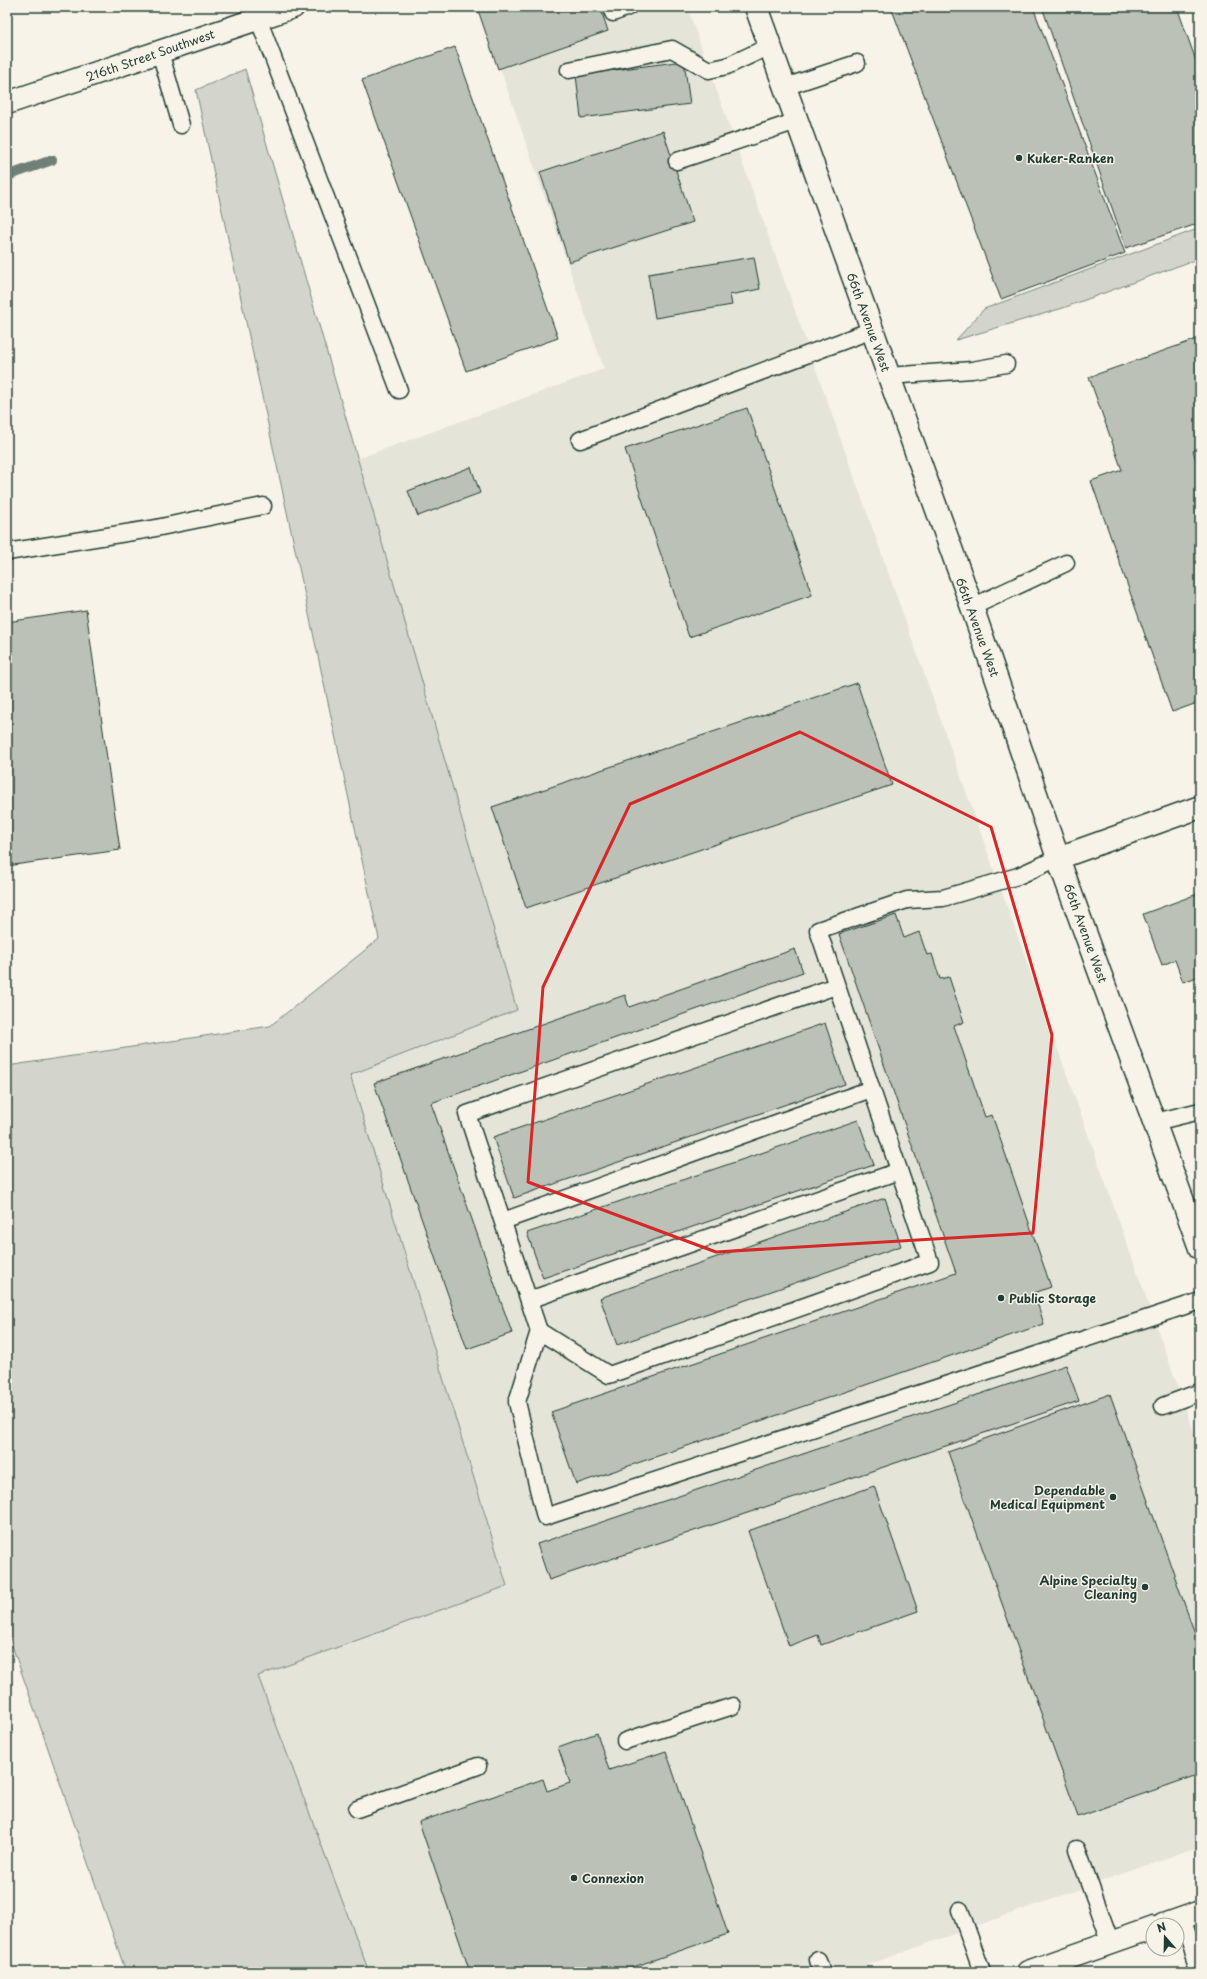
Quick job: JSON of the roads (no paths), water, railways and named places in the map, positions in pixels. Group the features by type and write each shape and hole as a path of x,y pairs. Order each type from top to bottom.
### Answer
{"main road":[{"name":"216th Street Southwest","path":"7,103 293,7"},
{"name":"66th Avenue West","path":"756,7 972,607 1058,858 1200,1248"},
{"path":"1058,858 1200,807"},
{"path":"1028,1972 1049,1968 1145,1931"}],"lane":[{"path":"613,14 628,7"},
{"path":"258,18 399,390"},
{"path":"569,70 672,49 708,70 726,66 770,46"},
{"path":"160,52 182,125"},
{"path":"785,87 858,63"},
{"path":"677,161 797,121"},
{"path":"580,440 872,330"},
{"path":"888,376 972,370 1006,364"},
{"path":"7,552 150,530 263,506"},
{"path":"972,607 1066,563"},
{"path":"539,1331 609,1375 930,1262 818,930 907,900 943,898 1018,876 1058,858"},
{"path":"836,986 467,1114 539,1331 517,1402 545,1517 1200,1301"},
{"path":"503,1221 871,1089"},
{"path":"1155,1122 1200,1111"},
{"path":"529,1300 899,1171"},
{"path":"1162,1406 1200,1392"},
{"path":"625,1741 733,1706"},
{"path":"357,1809 478,1766"},
{"path":"1077,1849 1111,1943"},
{"path":"960,1910 982,1972"},
{"path":"1185,1930 1200,1972"}],"waterway":[{"path":"7,176 52,160"}],"place":[{"name":"Kuker-Ranken","path":"1019,158"},
{"name":"Public Storage","path":"1001,1298"},
{"name":"Dependable Medical Equipment","path":"1113,1497"},
{"name":"Alpine Specialty Cleaning","path":"1145,1587"},
{"name":"Connexion","path":"574,1878"}]}
